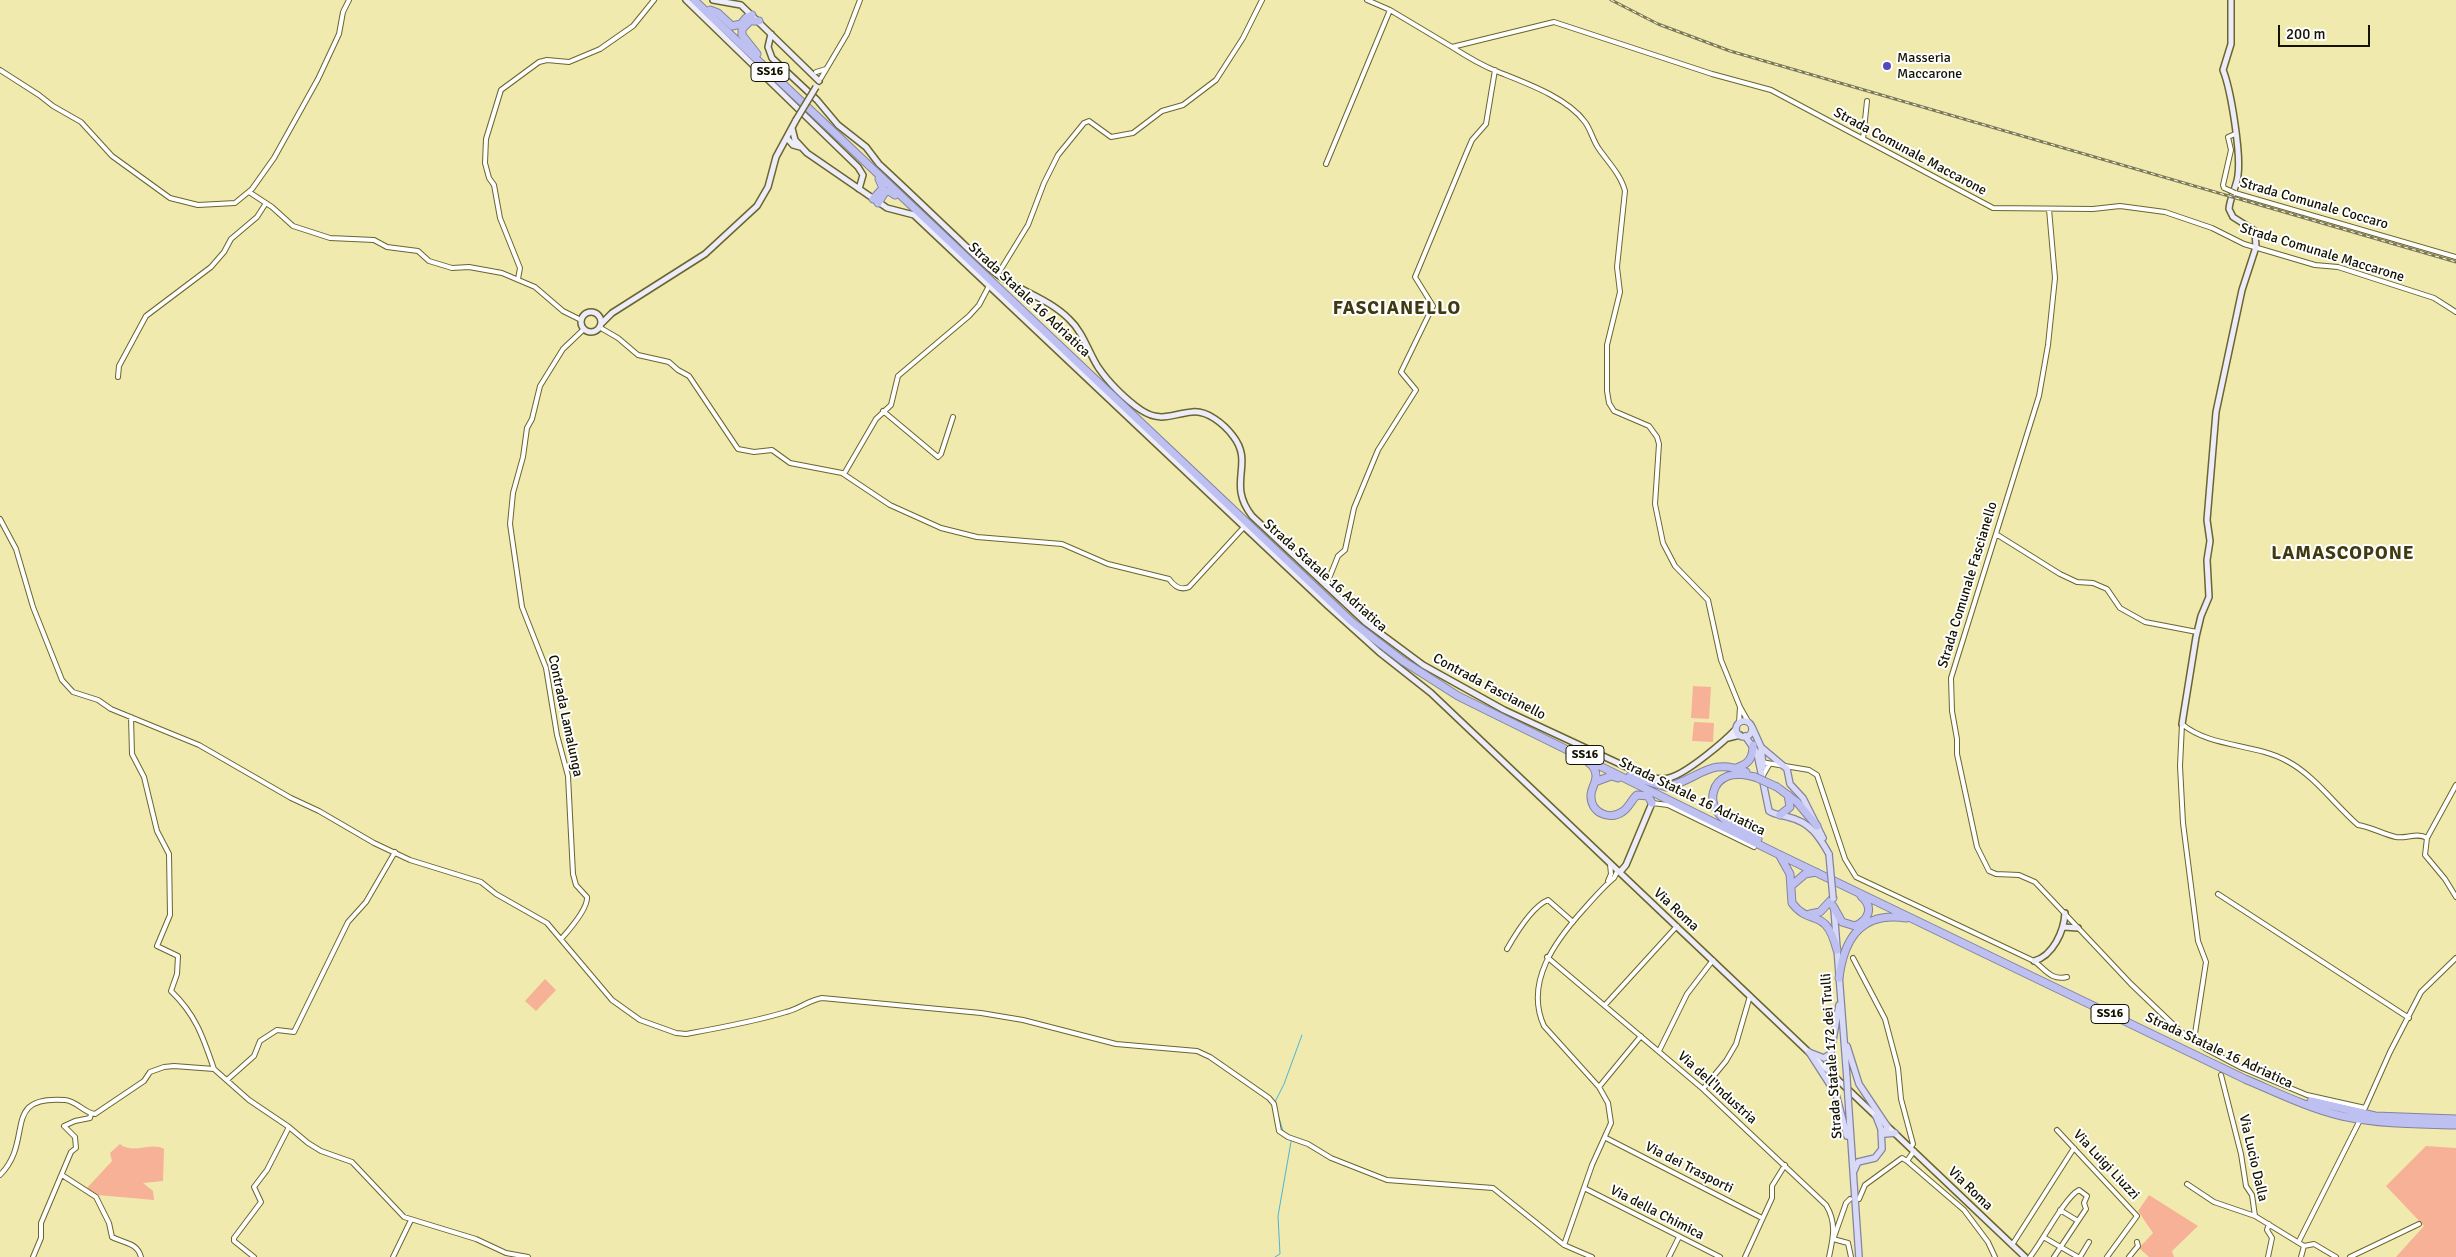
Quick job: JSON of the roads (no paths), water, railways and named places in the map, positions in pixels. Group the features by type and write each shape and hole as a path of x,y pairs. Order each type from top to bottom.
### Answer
{"highway":[{"name":"Strada Statale 16 Adriatica","path":"694,0 849,140"},
{"name":"Strada Statale 16 Adriatica","path":"700,0 1363,626 1420,668 1460,692 1778,854 2245,1079 2304,1104 2341,1116 2401,1124 2456,1124"},
{"path":"745,9 749,18 759,21"},
{"path":"710,10 718,13 732,26 741,24 749,18"},
{"path":"749,18 744,25 742,34 757,54"},
{"name":"Strada Statale 16 Adriatica","path":"858,149 863,160 911,206 1352,622 1403,661 1458,696 2279,1090 2327,1106 2375,1116 2456,1118"},
{"path":"863,160 883,185 875,201"},
{"path":"875,201 889,191 911,206"},
{"path":"1736,768 1748,763 1757,746"},
{"path":"1574,753 1592,766 1596,775 1590,797 1596,809 1602,814 1617,815 1624,811 1637,794 1648,796 1652,803"},
{"path":"1595,782 1611,776 1666,787 1713,767 1726,766 1759,777 1788,794 1807,812 1817,826"},
{"path":"1759,777 1740,774 1730,775 1721,780 1713,793 1714,807 1722,818 1731,824 1787,855"},
{"path":"1780,815 1790,807 1788,794"},
{"path":"1778,854 1787,865 1790,874 1792,903 1796,908 1819,918 1828,925 1837,950"},
{"path":"1791,886 1805,874 1816,872"},
{"path":"1833,906 1842,922 1848,925 1861,923 1867,918 1869,906 1866,900 1856,891"},
{"path":"1807,914 1820,912 1833,898"},
{"path":"1839,978 1844,948 1863,926 1882,917 1894,916 1929,926"}],"main road":[{"path":"1790,775 1782,764 1757,746 1742,736 1738,726 1744,721 1750,725 1757,746 1764,763 1759,777 1767,806 1773,814 1802,821 1811,827 1821,839 1829,854"},
{"path":"1742,736 1751,732 1750,725"},
{"path":"1795,767 1790,775 1790,784 1803,798 1829,854"},
{"name":"Strada Statale 172 dei Trulli","path":"1829,854 1859,1257"},
{"path":"1830,1071 1830,1054 1840,993"},
{"path":"1842,1017 1848,1047 1859,1084 1865,1097 1887,1126 1883,1136"},
{"path":"1809,1052 1820,1058 1830,1054"},
{"path":"1809,1052 1836,1094 1842,1112 1852,1161"},
{"path":"1852,1175 1855,1166 1862,1160 1875,1158 1883,1146 1883,1136 1876,1116"},
{"path":"1883,1136 1895,1134"},
{"path":"1850,1141 1854,1154 1862,1160"}],"street":[{"path":"0,70 53,106 82,122 112,156 170,198 198,205 235,202 250,192 274,158 318,79 338,34 343,12 349,0"},
{"path":"518,279 520,268 500,218 494,185 489,178 485,163 486,140 501,90 539,62 547,60 569,62 600,49 633,26 654,0"},
{"path":"686,0 792,101 862,172 862,179 856,187"},
{"path":"713,0 736,3 745,9"},
{"path":"250,192 266,203 286,222 314,234 330,238 374,240 387,247 418,251 429,261 452,268 469,267 494,271 518,279 542,292 563,311 581,320 584,329 593,332 612,313 705,254 764,197 781,149 847,34 860,0"},
{"path":"998,274 1028,225 1044,183 1058,155 1084,123 1089,121 1111,138 1132,133 1162,111 1183,106 1216,80 1243,38 1262,0"},
{"path":"1367,0 1390,10 1495,70 1524,82 1563,103 1585,122 1595,144 1622,180 1625,191 1617,267 1620,292 1607,345 1609,403 1614,411 1649,426 1657,437 1659,444 1655,504 1663,543 1675,566 1708,600 1722,660 1740,707 1750,725"},
{"path":"2194,1040 2206,962 2198,941 2183,823 2180,766 2182,724 2200,616 2209,597 2207,560 2210,541 2207,520 2216,412 2242,290 2256,247 2255,231 2233,217 2229,209 2238,174 2235,134 2227,80 2222,70 2231,44 2231,0"},
{"path":"1326,164 1390,10"},
{"path":"759,21 820,80"},
{"name":"Strada Comunale Maccarone","path":"1452,47 1554,22 1712,74 1771,90 1993,208 2093,209 2120,206 2165,212 2212,228 2256,247 2314,265 2338,267 2434,298 2456,312"},
{"path":"772,34 768,47 772,58 817,100 849,140"},
{"path":"768,47 777,40"},
{"path":"808,69 816,72 826,69"},
{"path":"1326,586 1338,556 1345,550 1354,508 1378,450 1416,390 1401,372 1433,306 1415,276 1469,147 1481,127 1486,124 1495,70"},
{"path":"816,72 820,80"},
{"path":"1863,139 1868,101"},
{"path":"792,128 794,142"},
{"name":"Strada Comunale Coccaro","path":"2235,134 2228,137 2231,150 2223,185 2224,188 2456,257"},
{"path":"787,138 875,201"},
{"path":"781,149 794,142"},
{"name":"Contrada Fascianello","path":"858,149 879,164 998,274 1066,316 1079,332 1099,368 1140,409 1152,415 1166,418 1192,412 1205,414 1215,419 1232,435 1240,447 1243,460 1240,495 1244,507 1365,622 1399,648 1463,689 1582,748 1648,777 1660,780 1671,778 1727,738 1738,726"},
{"name":"Via Roma","path":"875,201 887,208 914,215 1100,394 1306,585 1379,652 1431,693 2026,1257"},
{"path":"118,377 119,366 146,316 211,267 224,252 231,239 257,217 266,203"},
{"name":"Strada Comunale Fascianello","path":"2049,209 2055,278 2048,345 2039,396 1951,678 1952,711 1957,739 1957,754 1977,847 1989,871 1996,874 2019,876 2035,882 2131,984 2180,1031 2206,1049 2242,1068 2307,1095 2365,1108 2390,1052 2409,1018"},
{"path":"844,474 883,411 891,405 898,376 969,316 989,286"},
{"path":"581,320 589,312 598,315 612,313"},
{"path":"598,315 600,326 638,355 674,364 678,370 689,376 738,449 754,452 772,450 790,463 844,474 890,505 941,528 977,537 1062,544 1108,564 1169,579 1174,586 1184,589 1188,587 1244,526"},
{"name":"Contrada Lamalunga","path":"562,938 582,913 587,897 576,885 573,874 568,776 557,735 546,668 522,607 510,524 514,488 523,456 527,428 532,418 540,386 566,344 584,329"},
{"path":"883,411 938,457 941,454 953,417"},
{"path":"0,520 16,550 33,607 62,680 73,692 98,700 131,717 199,746 291,798 319,810 394,852 428,867 481,882 496,894 548,923 612,1000 640,1020 676,1033 686,1034 765,1019 794,1010 812,1000 822,998 937,1008 1023,1020 1116,1044 1204,1053 1269,1098 1274,1104 1279,1130 1284,1135 1308,1144 1331,1158 1387,1180 1493,1188 1564,1245 1592,1257"},
{"path":"1996,534 2060,574 2077,582 2093,583 2107,589 2120,608 2146,622 2197,632"},
{"path":"1738,726 1740,707"},
{"path":"131,717 132,754 144,777 157,831 169,854 170,915 157,946 178,956 177,974 171,991 187,1007 206,1045 214,1069 256,1106 289,1126 321,1151 352,1162 404,1217 411,1220 419,1220 476,1239 506,1253 528,1257"},
{"path":"2182,724 2190,730 2216,740 2256,748 2288,761 2311,779 2358,825 2397,838 2422,835 2427,838"},
{"name":"Contrada Fascianello","path":"1727,738 1742,736"},
{"path":"1764,763 1782,764 1809,770 1817,775 1845,859 1856,877 2034,961 2043,971 2055,977 2067,977"},
{"path":"2456,785 2427,838 2425,855 2427,860 2445,879 2456,897"},
{"path":"1564,1245 1592,1165 1606,1138 1611,1123 1608,1103 1599,1087 1544,1026 1538,1014 1540,982 1548,958 1558,938 1613,876 1620,873 1626,865 1652,803 1668,804 1754,847"},
{"path":"227,1080 254,1056 260,1041 277,1030 294,1032 348,922 366,902 394,852"},
{"path":"1609,862 1613,876"},
{"path":"1613,876 1620,873"},
{"path":"2218,894 2409,1018 2421,992 2456,958"},
{"path":"1507,949 1528,918 1543,902 1548,900 1572,922"},
{"path":"2064,927 2065,913"},
{"path":"2034,961 2047,954 2064,927 2072,921"},
{"path":"1605,1005 1677,926"},
{"path":"2064,927 2078,928"},
{"name":"Via dell'Industria","path":"1548,958 1703,1089 1785,1165 1826,1206 1834,1220"},
{"path":"1853,958 1886,1019 1898,1068 1901,1099 1913,1144 1906,1161"},
{"path":"1659,1052 1687,994 1713,960"},
{"path":"1703,1089 1726,1061 1736,1044 1750,996"},
{"path":"1746,1010 1756,1001"},
{"path":"1599,1087 1641,1036"},
{"path":"33,1257 41,1238 41,1223 78,1143 64,1126 75,1121 90,1118 91,1114 95,1114 136,1087 150,1072 164,1067 214,1069"},
{"name":"Via Lucio Dalla","path":"2221,1076 2241,1154 2246,1186 2252,1195 2255,1216"},
{"path":"0,1175 14,1154 20,1116 23,1109 33,1102 43,1099 73,1101 91,1114"},
{"path":"2299,1241 2358,1122"},
{"path":"254,1257 234,1241 234,1238 261,1202 254,1187 268,1170 289,1126"},
{"name":"Via Luigi Liuzzi","path":"2057,1130 2138,1216 2107,1257"},
{"name":"Via dei Trasporti","path":"1606,1138 1762,1218"},
{"path":"2012,1244 2074,1148"},
{"path":"1859,1198 1864,1185 1902,1158 1964,1210 1988,1242 1995,1257"},
{"path":"1745,1257 1772,1198 1772,1186 1785,1165"},
{"path":"62,1175 92,1192 109,1223 112,1237 133,1245 141,1257"},
{"path":"2187,1184 2214,1202 2255,1216 2299,1241 2304,1246"},
{"name":"Via della Chimica","path":"1584,1188 1720,1257"},
{"path":"2030,1257 2045,1238 2060,1210 2079,1190 2087,1196 2084,1203 2086,1210 2054,1257"},
{"path":"1829,1257 1833,1239 1846,1203 1850,1199"},
{"path":"2060,1210 2078,1221"},
{"path":"394,1257 411,1220"},
{"path":"1833,1239 1834,1220 1840,1221"},
{"path":"2268,1257 2272,1238 2267,1230 2269,1224"},
{"path":"2350,1257 2419,1224"},
{"path":"1669,1257 1680,1237"},
{"path":"2045,1238 2079,1257 2089,1242"},
{"path":"1833,1239 1848,1243 1851,1257"},
{"path":"2129,1257 2138,1246 2137,1242"},
{"path":"2304,1246 2314,1244 2336,1257"},
{"path":"2302,1257 2304,1246"}],"waterway":[{"path":"1275,1102 1284,1084 1302,1035"},
{"path":"1279,1118 1283,1131"},
{"path":"1275,1257 1280,1254 1278,1216 1292,1136 1288,1135"}],"railway":[{"path":"1611,0 1658,24 1730,51 2456,262"}],"place":[{"name":"Masseria Maccarone","path":"1887,66"}],"district":[{"name":"FASCIANELLO","path":"1397,309"},
{"name":"LAMASCOPONE","path":"2343,554"}]}
